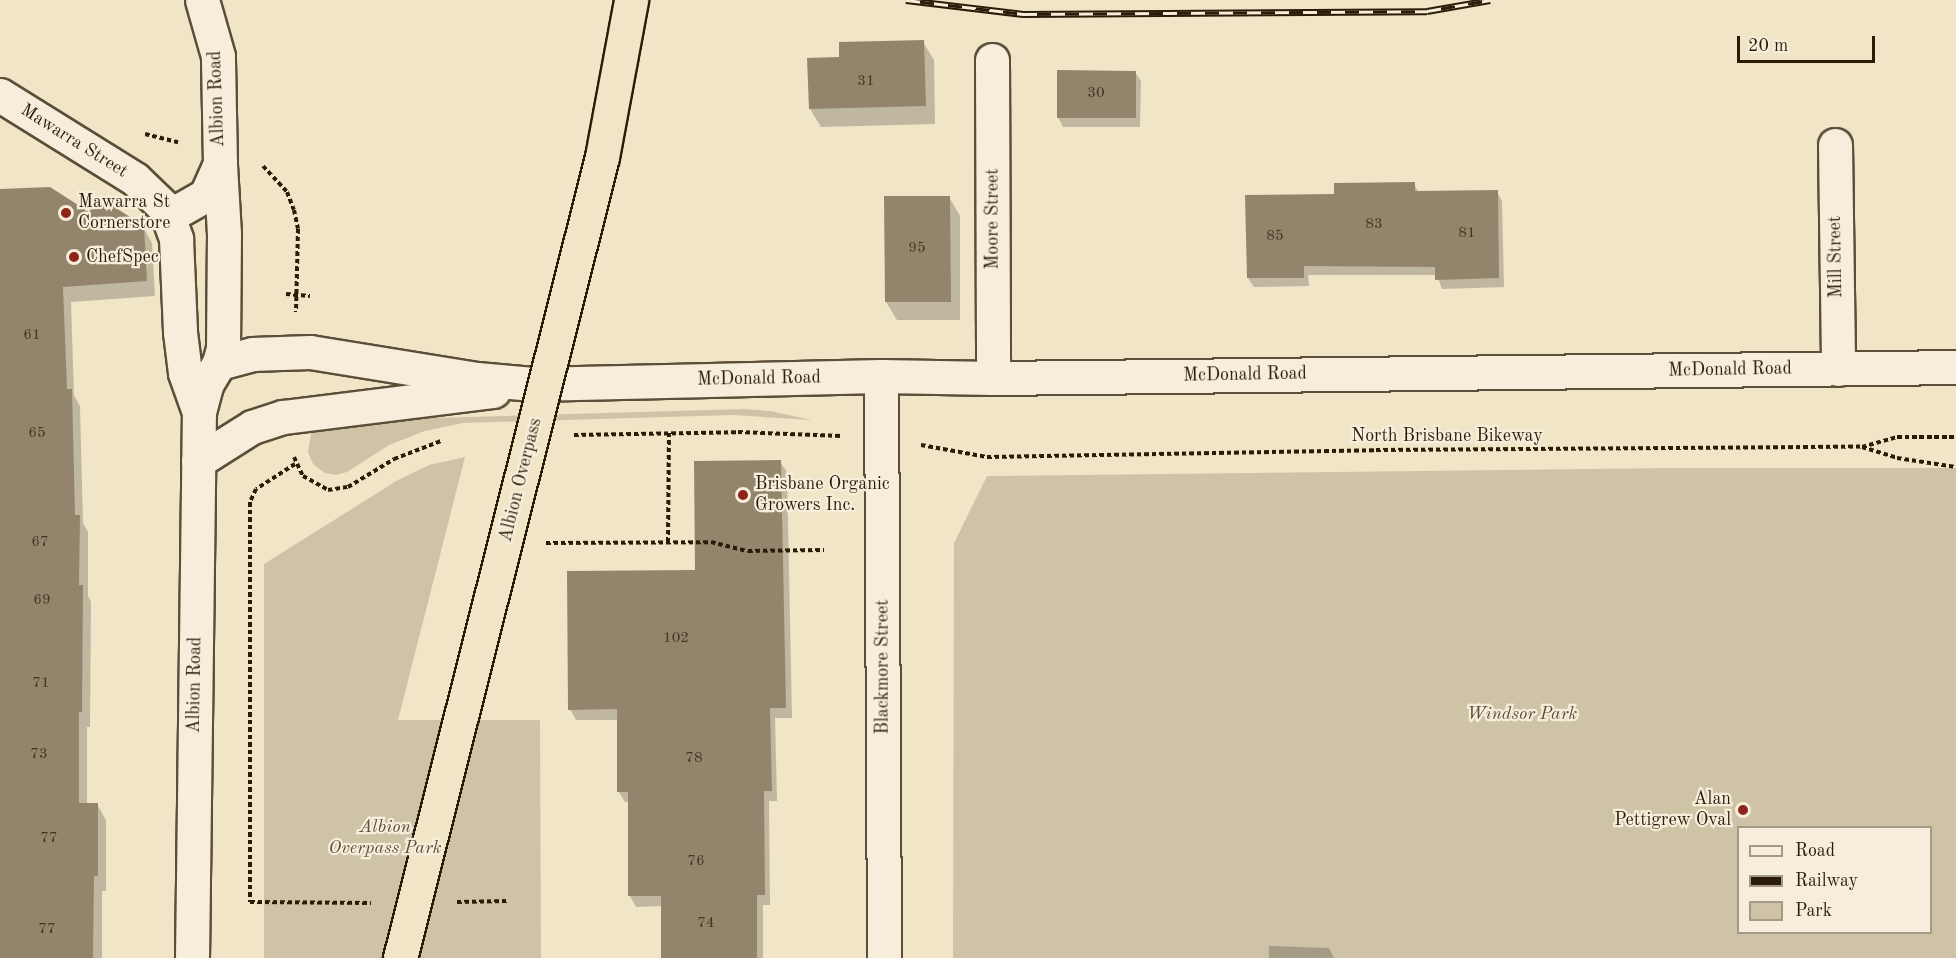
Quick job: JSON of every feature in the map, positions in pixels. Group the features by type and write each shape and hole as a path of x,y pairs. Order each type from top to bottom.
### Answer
{"main road":[{"name":"Albion Overpass","path":"400,958 602,157 631,0"}],"street":[{"name":"Albion Road","path":"192,958 199,412 207,383 219,363 223,348 224,318 224,234 218,56 202,0"},
{"name":"Moore Street","path":"992,60 993,378"},
{"name":"Mawarra Street","path":"0,95 135,179 155,197 169,216"},
{"name":"Mill Street","path":"1835,145 1838,369"},
{"name":"Albion Road","path":"199,412 189,387 182,355 179,269 176,239 169,216 206,195 220,164"},
{"name":"McDonald Road","path":"219,363 252,354 310,352 477,379 533,384"},
{"name":"McDonald Road","path":"198,461 252,427 283,417 533,384 881,376 993,378 1956,367"},
{"name":"Blackmore Street","path":"881,376 884,958"}],"path":[{"path":"255,161 273,175 287,192 294,210 298,229 297,295"},
{"path":"286,294 310,296"},
{"path":"668,542 669,433"},
{"path":"778,435 825,434"},
{"name":"North Brisbane Bikeway","path":"938,447 987,457 1377,450 1862,447 1897,437 1956,437"},
{"path":"1862,447 1897,458 1956,467"},
{"path":"272,903 250,902 250,502 256,489 295,464"},
{"path":"567,543 711,542 748,551 824,550"}],"green space":[{"path":"744,409 770,411 812,420 732,415 463,423 425,431 389,445 347,472 336,475 325,473 313,464 308,452 312,428 364,420"},
{"name":"Albion Overpass Park","path":"465,457 398,720 540,720 541,958 264,958 264,564 398,480 429,465"},
{"name":"Windsor Park","path":"1673,468 1956,468 1956,958 953,958 954,543 987,476"}],"building":[{"path":"924,40 926,106 809,109 807,58 839,57 839,42"},
{"path":"1057,70 1136,71 1136,118 1057,118"},
{"path":"1415,182 1415,191 1498,190 1499,278 1435,280 1435,267 1304,266 1304,278 1247,278 1245,195 1334,194 1334,183"},
{"path":"50,187 89,212 99,197 144,226 147,281 63,287 67,389 72,389 75,515 80,515 79,585 83,585 79,803 98,803 98,876 94,876 93,958 0,958 0,189"},
{"path":"884,196 950,196 951,302 885,302"},
{"path":"781,460 786,708 770,708 772,791 764,791 765,895 757,895 757,958 661,958 661,896 628,896 628,792 617,792 617,709 568,710 567,571 695,570 694,461"}],"railway":[{"path":"906,0 1023,14 1427,11 1490,0"}],"place":[{"name":"Mawarra St Cornerstore","path":"66,213"},
{"name":"ChefSpec","path":"74,257"},
{"name":"Brisbane Organic Growers Inc.","path":"743,495"},
{"name":"Alan Pettigrew Oval","path":"1743,810"}]}
